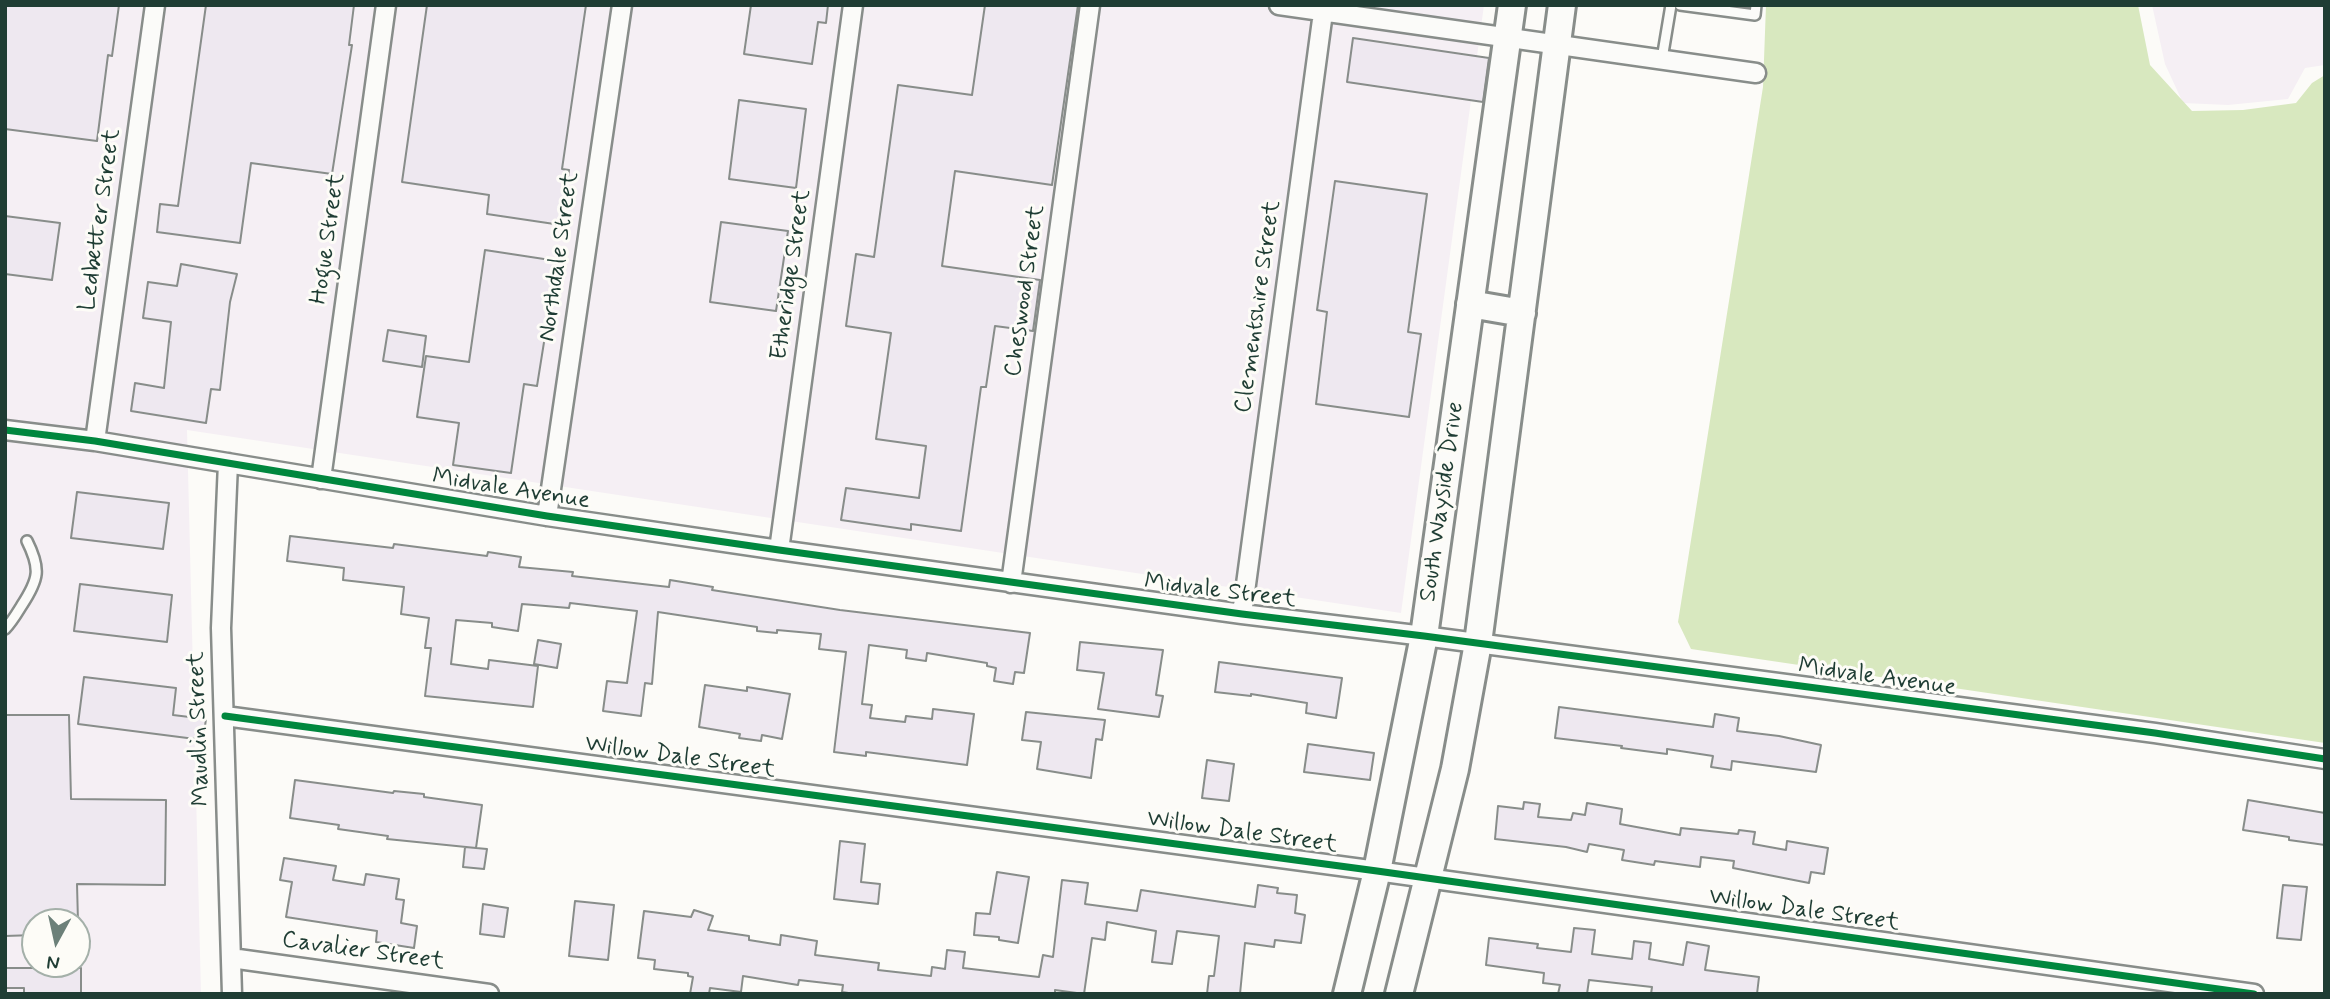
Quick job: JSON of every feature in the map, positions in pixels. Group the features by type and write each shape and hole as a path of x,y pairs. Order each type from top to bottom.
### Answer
{"main road":[{"name":"South Wayside Drive","path":"1347,994 1377,871 1424,636 1512,5"},
{"path":"1399,994 1455,769 1478,643 1562,5"},
{"path":"1470,304 1522,313"}],"street":[{"name":"Ledbetter Street","path":"96,441 155,5"},
{"name":"Hogue Street","path":"321,478 386,5"},
{"name":"Northdale Street","path":"547,516 622,5"},
{"name":"Etheridge Street","path":"779,550 853,5"},
{"name":"Cheswood Street","path":"1011,583 1090,5"},
{"path":"1279,5 1324,8 1756,73"},
{"name":"Clementshire Street","path":"1242,614 1324,8"},
{"name":"Midvale Avenue","path":"5,430 96,441 547,516 1011,583"},
{"name":"Maudlin Street","path":"228,463 221,628 232,994"},
{"name":"Midvale Street","path":"1011,583 1424,636"},
{"name":"Midvale Avenue","path":"1424,636 2155,733 2325,759"},
{"name":"Willow Dale Street","path":"225,716 1377,871 2254,994"},
{"name":"Cavalier Street","path":"231,958 489,994"}],"lane":[{"path":"1662,59 1671,5"},
{"path":"1684,5 1755,15 1756,5"},
{"path":"5,629 34,588 36,559 27,541"}],"shaded area":[{"path":"5,5 1484,5 1401,613 187,430 201,994 5,994"},
{"path":"2152,5 2325,5 2325,65 2305,68 2288,99 2228,105 2183,103 2165,64"}],"green space":[{"path":"1766,5 2138,5 2150,65 2192,111 2243,110 2296,103 2312,83 2325,75 2325,743 1691,649 1678,622 1763,87"}],"building":[{"path":"5,5 119,5 112,56 108,55 97,141 5,129"},
{"path":"206,5 354,5 349,45 352,45 332,174 251,163 240,243 157,232 160,204 178,206"},
{"path":"427,5 586,5 562,169 569,170 561,225 487,214 489,195 402,182"},
{"path":"751,5 828,5 826,23 818,22 812,64 744,54"},
{"path":"985,5 1078,5 1052,185 955,171 942,266 1040,280 1033,331 995,326 986,387 981,387 961,531 911,524 911,530 841,520 846,488 919,498 926,446 876,439 891,333 846,326 856,254 874,257 898,85 972,95"},
{"path":"1353,38 1489,58 1483,102 1347,82"},
{"path":"739,100 806,109 796,188 729,179"},
{"path":"1335,181 1427,194 1408,332 1421,334 1409,417 1316,404 1327,312 1317,310"},
{"path":"5,216 60,223 52,280 5,274"},
{"path":"721,222 788,231 776,311 710,302"},
{"path":"485,250 557,261 537,386 524,384 511,473 453,465 459,423 417,417 426,356 469,362"},
{"path":"181,264 237,274 230,302 220,390 211,389 206,423 131,411 135,383 164,388 171,322 143,318 148,282 177,286"},
{"path":"388,330 426,336 422,367 383,361"},
{"path":"77,492 169,503 163,549 71,538"},
{"path":"290,536 393,548 394,544 487,556 488,552 521,557 519,567 573,572 572,576 669,587 670,580 713,587 712,590 840,610 1030,633 1024,673 1015,672 1013,684 994,681 996,668 987,666 987,663 927,653 926,661 906,658 907,650 869,645 862,704 872,705 870,718 905,722 906,716 932,719 933,709 974,714 967,765 866,752 866,756 834,752 846,652 819,649 821,634 757,631 757,627 658,612 652,684 645,683 641,716 603,711 607,681 627,683 637,611 570,603 569,608 522,604 518,631 492,627 492,623 456,620 451,664 488,669 489,660 538,666 533,707 425,696 431,648 425,648 429,618 401,614 404,587 343,580 344,568 287,561"},
{"path":"80,584 172,595 167,642 74,631"},
{"path":"538,640 561,644 557,668 534,664"},
{"path":"1080,642 1163,650 1156,695 1163,696 1159,717 1098,709 1104,673 1077,670"},
{"path":"1219,662 1342,678 1336,718 1306,713 1307,703 1251,694 1215,692"},
{"path":"84,677 176,688 173,715 206,719 203,740 78,724"},
{"path":"705,685 747,691 747,687 790,694 782,739 762,735 761,741 739,738 740,734 699,727"},
{"path":"1559,707 1713,727 1715,714 1739,718 1737,731 1821,745 1816,772 1732,761 1731,770 1711,767 1713,756 1667,749 1667,754 1555,738"},
{"path":"1026,712 1105,720 1102,740 1096,739 1091,778 1037,769 1041,742 1022,740"},
{"path":"5,715 69,715 71,799 166,800 165,885 77,884 78,908 21,908 21,935 5,936"},
{"path":"1308,744 1374,753 1370,780 1304,772"},
{"path":"1207,760 1234,764 1229,801 1202,798"},
{"path":"295,780 393,793 424,794 424,797 482,805 476,848 387,839 388,836 338,829 339,825 290,818"},
{"path":"2248,800 2325,813 2325,845 2243,830"},
{"path":"1524,802 1540,804 1538,817 1571,820 1573,813 1585,815 1587,803 1622,809 1620,824 1680,835 1681,828 1738,834 1739,830 1755,832 1753,844 1786,850 1787,841 1828,848 1824,874 1811,872 1809,883 1733,868 1734,861 1701,857 1700,867 1655,861 1654,865 1622,860 1624,850 1589,844 1587,852 1495,839 1498,806 1523,809"},
{"path":"840,841 865,844 861,882 880,884 878,904 834,899"},
{"path":"465,847 487,849 484,869 463,867"},
{"path":"284,858 336,866 333,880 364,885 366,874 399,879 396,899 404,900 401,923 417,926 414,948 376,942 377,931 286,917 292,882 280,880"},
{"path":"997,872 1029,877 1018,943 999,940 999,937 974,935 976,913 990,914"},
{"path":"1062,880 1088,883 1085,904 1137,911 1141,890 1255,907 1258,885 1278,888 1277,893 1297,895 1295,913 1305,915 1301,943 1275,940 1274,947 1245,943 1240,994 1207,994 1209,976 1214,976 1219,936 1177,931 1172,964 1152,962 1156,931 1107,922 1105,940 1092,938 1084,994 1055,990 1055,994 855,994 842,992 843,985 799,980 798,985 743,976 741,992 710,988 709,994 690,994 693,977 688,976 688,973 654,969 655,960 638,958 644,911 691,917 694,910 713,916 708,930 749,936 749,940 780,945 781,935 817,941 815,955 879,963 878,970 931,976 932,967 945,969 947,950 965,952 963,968 1039,977 1043,955 1053,957"},
{"path":"2283,885 2307,887 2301,940 2277,938"},
{"path":"575,901 614,905 608,960 569,956"},
{"path":"483,904 508,908 504,937 480,934"},
{"path":"1574,928 1595,930 1592,954 1632,959 1634,941 1651,943 1649,959 1683,965 1687,942 1709,946 1705,970 1759,977 1757,994 1651,994 1652,987 1589,980 1587,994 1558,994 1560,985 1543,983 1544,973 1486,965 1489,938 1538,944 1537,948 1571,952"},
{"path":"5,968 21,968 21,978 81,978 81,994 24,994 24,988 5,988"}],"cycle path":[{"path":"5,430 95,441 547,516 779,550 1242,614 2155,733 2325,759"},
{"path":"225,716 1377,871 2254,994"}]}
